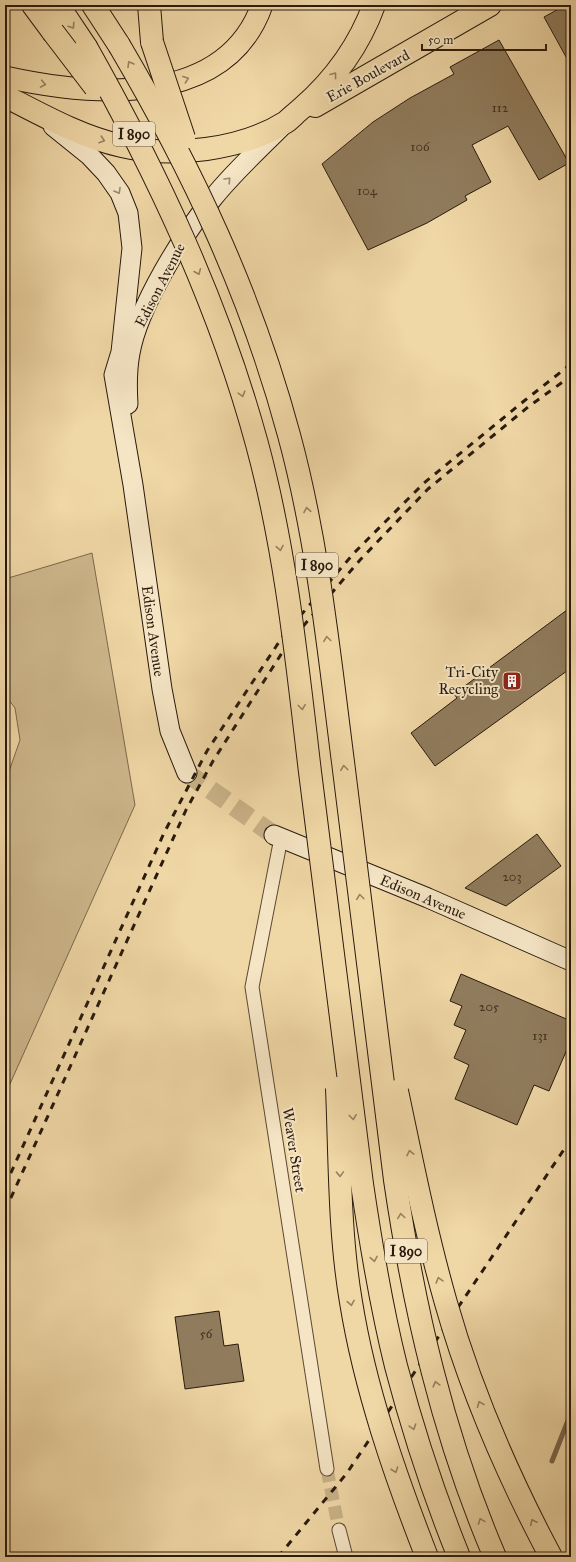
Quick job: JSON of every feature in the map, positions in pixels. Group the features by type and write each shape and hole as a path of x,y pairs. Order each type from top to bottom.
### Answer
{"highway":[{"path":"33,5 88,76 156,179"},
{"name":"I 890","path":"58,5 86,47 156,179 200,275 221,332 257,444 270,500 291,621 362,1184 385,1319 410,1417 427,1471 459,1557"},
{"name":"I 890","path":"93,5 119,45 167,129 208,209 234,270 270,370 289,435 303,493 323,609 395,1180 418,1312 442,1408 469,1489 495,1557"},
{"path":"149,5 152,42 208,209"},
{"path":"10,99 94,138 148,152 174,153 203,150 232,144 260,134 286,122 329,82 348,57 363,31 374,5"},
{"name":"Erie Boulevard","path":"286,122 362,80 490,5"},
{"path":"365,935 424,1220 446,1305 478,1397 497,1445 551,1557"},
{"path":"331,939 343,1233 351,1303 367,1375 385,1440 426,1557"}],"main road":[{"path":"5,76 56,87 82,89 135,89 184,81 205,72 225,59 240,43 252,26 262,5"}],"street":[{"name":"Edison Avenue","path":"10,99 50,123 89,155 106,173 120,192 128,213 132,229 132,248 121,352 114,375 133,485 162,689 170,731 187,773"},
{"name":"Edison Avenue","path":"133,485 127,395 130,352 143,314 168,265 197,218 230,179 286,122"},
{"name":"Edison Avenue","path":"277,836 428,898 571,961"},
{"name":"Weaver Street","path":"277,836 252,986 327,1469"},
{"path":"339,1530 346,1557"}],"shaded area":[{"path":"92,553 135,805 5,1095 5,783 20,740 15,708 5,695 5,579"}],"building":[{"path":"566,5 571,5 571,66 544,17"},
{"path":"499,40 569,163 539,180 508,126 472,145 491,182 465,196 467,200 427,223 368,250 322,164 373,122 410,98 454,74 450,67"},
{"name":"Tri-City Recycling","path":"571,607 571,668 435,766 411,733 457,698 454,694"},
{"path":"537,834 561,866 506,906 465,888"},
{"path":"461,974 571,1021 571,1040 549,1091 534,1085 517,1125 455,1099 469,1065 454,1058 466,1030 454,1025 462,1006 450,1001"},
{"path":"219,1311 224,1346 238,1344 244,1381 185,1389 175,1317"}],"waterway":[{"path":"552,1461 571,1413"}],"tunnel":[{"path":"187,773 274,835"},
{"path":"327,1469 339,1530"}],"railway":[{"path":"5,1186 164,833 207,751 283,636 354,553 424,483 571,364"},
{"path":"5,1211 186,810 213,761 287,645 360,560 428,489 528,407 571,376"},
{"path":"278,1557 347,1473 571,1139"}],"place":[{"name":"Tri-City Recycling","path":"512,681"}]}
